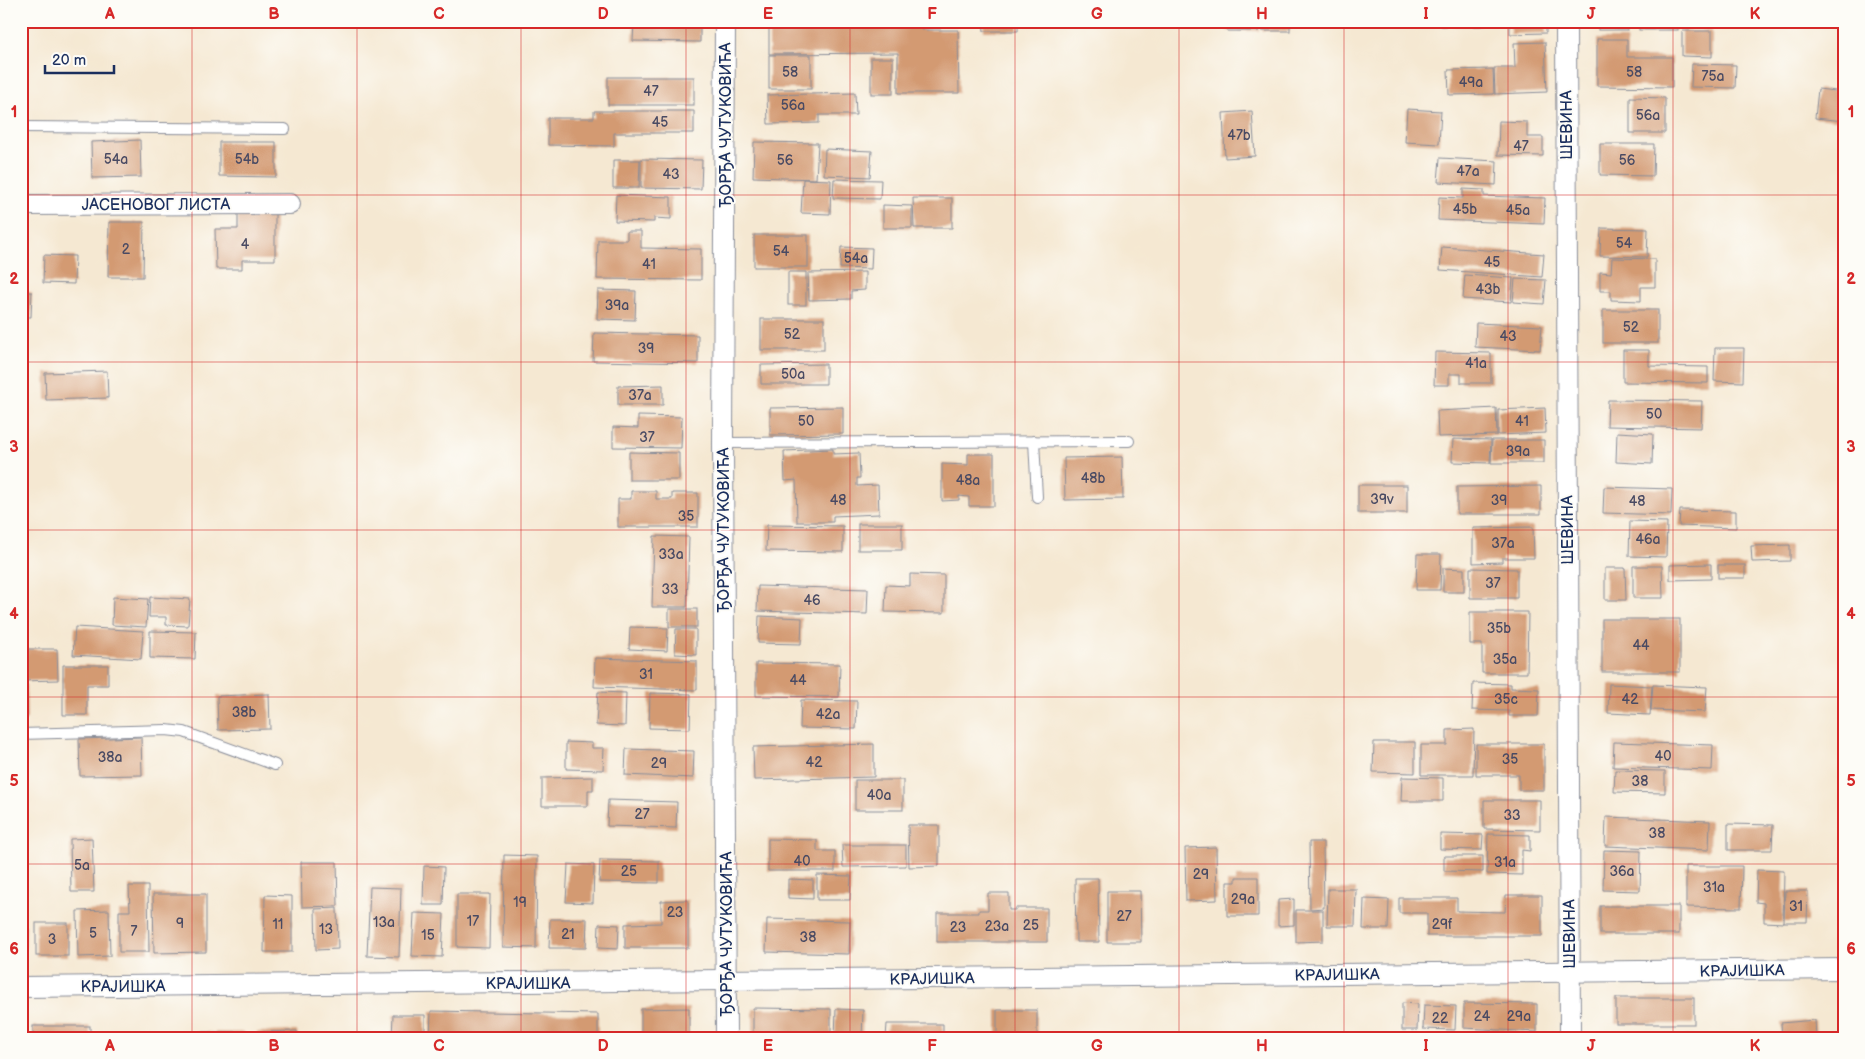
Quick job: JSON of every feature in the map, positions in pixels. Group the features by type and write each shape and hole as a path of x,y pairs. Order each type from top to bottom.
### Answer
{"street":[{"name":"ЂОРЂА ЧУТУКОВИЋА","path":"725,21 723,443 726,1038"},
{"name":"ШЕВИНА","path":"1566,21 1570,1038"},
{"name":"ЈАСЕНОВОГ ЛИСТА","path":"21,205 290,204"},
{"name":"КРАЈИШКА","path":"21,987 1844,969"}],"lane":[{"path":"21,127 285,129"},
{"path":"723,443 1129,441"},
{"path":"1034,442 1037,497"},
{"path":"21,734 166,730 184,732 275,764"}],"building":[{"path":"634,21 700,21 700,42 633,41"},
{"path":"769,21 913,21 922,22 922,30 958,30 959,93 898,93 898,53 769,54"},
{"path":"983,21 1018,21 1018,31 984,31"},
{"path":"1227,21 1258,21 1259,31 1227,31"},
{"path":"1262,21 1290,21 1290,31 1262,31"},
{"path":"1442,21 1481,21 1481,26 1442,26"},
{"path":"1510,21 1546,21 1546,33 1510,34"},
{"path":"1598,21 1627,21 1627,30 1598,30"},
{"path":"1639,21 1678,21 1678,30 1639,30"},
{"path":"1682,31 1712,31 1712,57 1682,56"},
{"path":"1597,39 1627,39 1627,57 1672,57 1672,87 1597,86"},
{"path":"1545,42 1547,92 1495,94 1494,68 1515,68 1514,43"},
{"path":"769,55 811,55 811,89 769,89"},
{"path":"871,58 893,58 893,94 871,94"},
{"path":"1692,64 1736,65 1735,88 1691,87"},
{"path":"1493,69 1494,94 1449,95 1448,70"},
{"path":"608,77 694,77 694,105 608,105"},
{"path":"1818,89 1844,92 1844,121 1815,118"},
{"path":"855,93 856,115 819,115 819,123 768,124 767,95"},
{"path":"1630,97 1665,98 1665,133 1630,133"},
{"path":"1407,109 1441,111 1439,144 1405,142"},
{"path":"594,111 694,111 694,133 614,133 614,146 548,145 548,118 594,118"},
{"path":"1252,111 1255,156 1225,158 1223,113"},
{"path":"1499,121 1527,122 1527,137 1543,137 1543,156 1498,155"},
{"path":"140,140 141,177 92,178 91,142"},
{"path":"219,142 276,142 276,177 219,176"},
{"path":"754,142 818,143 816,179 753,177"},
{"path":"1600,144 1654,144 1653,176 1600,175"},
{"path":"825,149 872,151 870,177 824,175"},
{"path":"1440,158 1497,161 1496,185 1438,182"},
{"path":"641,159 702,160 701,189 641,188"},
{"path":"613,160 640,160 639,188 613,188"},
{"path":"803,179 831,180 830,214 801,213"},
{"path":"834,179 881,180 880,199 833,198"},
{"path":"1463,189 1484,190 1484,196 1545,198 1544,224 1438,220 1439,197 1463,198"},
{"path":"616,195 671,197 671,219 654,218 654,222 615,221"},
{"path":"913,198 952,198 952,228 914,228"},
{"path":"883,205 912,206 912,228 883,228"},
{"path":"275,208 275,260 242,260 242,269 216,269 215,229 238,229 238,209"},
{"path":"109,222 144,222 143,277 108,277"},
{"path":"1601,228 1648,229 1647,257 1600,256"},
{"path":"627,231 641,231 641,248 701,249 701,280 597,279 598,240 627,240"},
{"path":"754,235 808,235 808,267 754,267"},
{"path":"841,247 872,248 871,269 840,268"},
{"path":"1442,247 1544,254 1542,277 1440,270"},
{"path":"44,255 75,256 74,284 43,283"},
{"path":"1612,258 1655,259 1655,287 1641,287 1641,301 1611,300 1611,291 1600,291 1600,272 1611,273"},
{"path":"788,272 806,272 806,305 788,305"},
{"path":"865,272 865,290 851,291 851,299 809,300 808,273"},
{"path":"1465,275 1513,278 1511,302 1463,299"},
{"path":"1515,279 1546,280 1544,304 1513,302"},
{"path":"598,290 636,291 635,320 597,319"},
{"path":"21,292 32,292 31,317 21,317"},
{"path":"1603,310 1658,310 1658,343 1603,343"},
{"path":"761,319 824,319 824,350 761,350"},
{"path":"1476,323 1542,326 1540,350 1475,347"},
{"path":"594,333 698,335 698,363 593,361"},
{"path":"1715,348 1744,348 1743,382 1714,381"},
{"path":"1623,350 1649,350 1649,366 1708,367 1708,383 1623,382"},
{"path":"1435,352 1491,353 1491,383 1461,383 1461,374 1449,374 1449,385 1434,385"},
{"path":"826,364 826,384 761,384 761,365"},
{"path":"107,371 108,398 46,400 45,373"},
{"path":"663,385 663,405 618,405 618,386"},
{"path":"1608,400 1702,401 1701,428 1607,426"},
{"path":"843,407 843,434 770,435 770,408"},
{"path":"1496,408 1497,435 1438,437 1437,411"},
{"path":"1545,408 1546,433 1498,435 1498,410"},
{"path":"638,416 682,417 681,448 613,447 613,427 638,428"},
{"path":"1617,432 1653,434 1652,464 1616,462"},
{"path":"1453,439 1491,440 1490,463 1452,462"},
{"path":"1492,440 1544,440 1544,463 1491,463"},
{"path":"833,449 833,454 859,453 860,478 857,478 857,486 878,485 879,514 833,516 833,522 797,522 796,480 785,481 784,451"},
{"path":"629,452 679,453 679,480 629,480"},
{"path":"968,454 994,454 994,506 969,506 969,497 959,496 959,500 942,501 942,464 968,465"},
{"path":"1122,457 1123,499 1065,500 1064,458"},
{"path":"1358,485 1407,485 1407,513 1358,513"},
{"path":"1541,486 1541,514 1457,514 1457,487"},
{"path":"1604,487 1672,489 1671,515 1603,513"},
{"path":"631,491 656,491 656,499 672,499 672,493 698,493 698,527 618,527 618,499 631,499"},
{"path":"1680,510 1736,511 1736,528 1679,526"},
{"path":"1630,521 1667,522 1666,557 1629,556"},
{"path":"858,524 902,524 902,550 858,550"},
{"path":"767,525 843,526 843,552 766,551"},
{"path":"1533,527 1534,558 1502,558 1502,562 1473,563 1473,528"},
{"path":"654,536 689,537 687,607 652,607"},
{"path":"1790,545 1790,561 1752,562 1751,546"},
{"path":"1417,554 1441,554 1440,590 1416,590"},
{"path":"1711,564 1711,579 1670,580 1670,565"},
{"path":"1718,565 1745,565 1745,578 1718,578"},
{"path":"1633,566 1662,566 1663,598 1633,598"},
{"path":"1443,568 1464,569 1464,592 1443,592"},
{"path":"1470,568 1517,569 1517,598 1470,598"},
{"path":"1605,568 1625,568 1626,600 1605,600"},
{"path":"910,574 944,575 944,613 885,612 886,585 910,586"},
{"path":"21,583 25,583 24,608 21,608"},
{"path":"758,586 868,589 867,614 757,611"},
{"path":"113,597 148,599 146,627 112,625"},
{"path":"150,597 190,599 188,626 166,625 166,617 149,617"},
{"path":"669,609 697,609 697,627 669,627"},
{"path":"1470,612 1528,612 1527,673 1482,673 1482,644 1470,644"},
{"path":"759,616 802,618 801,644 758,643"},
{"path":"1602,619 1680,619 1680,672 1602,672"},
{"path":"75,627 143,631 141,659 73,655"},
{"path":"630,627 668,628 667,651 629,649"},
{"path":"676,629 696,629 696,655 675,654"},
{"path":"150,631 196,632 195,659 150,658"},
{"path":"21,649 57,649 58,680 21,681"},
{"path":"595,658 697,661 697,690 594,687"},
{"path":"756,663 840,664 839,697 756,696"},
{"path":"63,665 108,665 108,685 87,685 87,715 63,715"},
{"path":"1473,683 1511,684 1511,688 1539,689 1538,716 1509,716 1509,711 1472,710"},
{"path":"26,684 27,719 21,719 21,685"},
{"path":"1609,684 1652,686 1650,715 1608,713"},
{"path":"1653,685 1707,687 1705,712 1651,710"},
{"path":"598,692 626,693 625,726 596,725"},
{"path":"650,693 691,694 690,729 649,728"},
{"path":"269,694 270,729 218,730 217,696"},
{"path":"801,700 857,701 856,729 800,728"},
{"path":"1474,729 1473,775 1421,775 1421,745 1447,745 1447,730"},
{"path":"141,737 142,775 80,776 79,739"},
{"path":"566,742 592,743 592,748 604,748 603,770 566,769"},
{"path":"1374,742 1415,742 1415,773 1373,772"},
{"path":"1614,742 1713,745 1712,770 1613,767"},
{"path":"874,744 874,777 754,780 753,747"},
{"path":"1476,744 1544,744 1544,790 1519,790 1519,775 1476,775"},
{"path":"626,749 694,751 693,778 625,775"},
{"path":"1615,770 1665,771 1665,793 1614,792"},
{"path":"593,777 593,790 588,790 588,806 542,806 542,778"},
{"path":"1402,777 1443,778 1443,801 1401,801"},
{"path":"855,780 903,780 903,810 855,810"},
{"path":"608,800 677,802 676,828 607,826"},
{"path":"1484,800 1540,800 1540,830 1484,829"},
{"path":"1606,817 1710,821 1709,850 1605,846"},
{"path":"1728,824 1773,825 1772,850 1728,850"},
{"path":"908,825 939,825 939,866 909,867"},
{"path":"1440,834 1483,835 1482,850 1440,849"},
{"path":"1488,834 1530,835 1530,851 1522,850 1522,875 1487,874"},
{"path":"92,838 94,892 71,892 70,839"},
{"path":"768,839 817,840 817,851 835,851 835,871 768,871"},
{"path":"1309,842 1323,842 1324,908 1310,909"},
{"path":"842,845 906,845 906,866 843,867"},
{"path":"1216,847 1217,900 1186,901 1185,848"},
{"path":"1604,850 1641,851 1640,891 1603,890"},
{"path":"504,855 537,856 536,948 503,947"},
{"path":"1444,856 1483,856 1483,872 1444,871"},
{"path":"600,860 659,861 659,883 599,882"},
{"path":"301,862 337,862 338,906 302,907"},
{"path":"568,864 594,865 593,903 566,902"},
{"path":"424,866 444,867 443,905 423,905"},
{"path":"1686,866 1742,866 1741,908 1686,907"},
{"path":"1757,870 1784,871 1783,923 1764,922 1764,903 1756,902"},
{"path":"817,875 851,876 850,900 817,900"},
{"path":"1236,877 1258,877 1258,916 1227,916 1227,882 1236,882"},
{"path":"1075,878 1098,878 1099,942 1076,942"},
{"path":"788,879 813,880 813,899 788,898"},
{"path":"129,886 148,886 149,952 119,952 119,911 130,911"},
{"path":"370,887 401,888 399,957 367,956"},
{"path":"1328,889 1356,889 1355,926 1327,926"},
{"path":"1107,891 1140,891 1141,942 1107,942"},
{"path":"1785,891 1808,891 1807,922 1784,922"},
{"path":"988,893 1009,893 1009,910 1015,910 1015,908 1047,908 1047,942 937,942 937,913 979,913 979,910 988,910"},
{"path":"153,894 206,894 206,952 154,953"},
{"path":"457,894 490,894 489,948 457,947"},
{"path":"265,895 292,896 292,952 264,952"},
{"path":"1506,895 1542,895 1542,936 1427,936 1427,913 1399,913 1399,898 1457,898 1457,911 1505,912"},
{"path":"1294,899 1294,925 1278,926 1278,900"},
{"path":"1364,899 1389,900 1388,929 1363,929"},
{"path":"688,900 688,948 625,948 625,924 661,923 661,901"},
{"path":"1600,906 1679,906 1679,934 1600,934"},
{"path":"337,908 338,949 316,950 315,909"},
{"path":"109,910 110,956 78,957 77,911"},
{"path":"1296,910 1323,910 1323,941 1296,942"},
{"path":"414,913 444,914 442,957 412,956"},
{"path":"550,919 587,919 586,948 549,948"},
{"path":"767,919 850,921 849,954 766,952"},
{"path":"36,923 68,923 68,956 36,956"},
{"path":"599,924 619,925 618,949 598,948"},
{"path":"21,925 26,925 25,958 21,958"},
{"path":"1616,998 1694,998 1694,1024 1616,1024"},
{"path":"1402,1003 1418,1004 1417,1030 1402,1030"},
{"path":"1464,1003 1537,1004 1537,1032 1464,1028"},
{"path":"1424,1005 1456,1006 1455,1030 1423,1029"},
{"path":"689,1008 689,1038 641,1038 641,1009"},
{"path":"753,1008 831,1009 831,1038 753,1038"},
{"path":"836,1009 863,1010 862,1038 835,1038"},
{"path":"997,1010 1037,1010 1037,1038 997,1038"},
{"path":"431,1011 598,1014 598,1038 430,1038"},
{"path":"393,1015 425,1015 425,1038 392,1038"},
{"path":"1815,1020 1816,1038 1782,1038 1781,1023"},
{"path":"887,1024 943,1024 943,1038 886,1038"},
{"path":"33,1026 90,1026 90,1038 33,1038"},
{"path":"297,1031 298,1038 258,1038 257,1032"},
{"path":"185,1032 211,1032 211,1038 185,1038"},
{"path":"215,1032 245,1032 245,1038 215,1038"},
{"path":"143,1035 170,1035 170,1038 143,1038"},
{"path":"1666,1036 1692,1036 1692,1038 1666,1038"}]}
